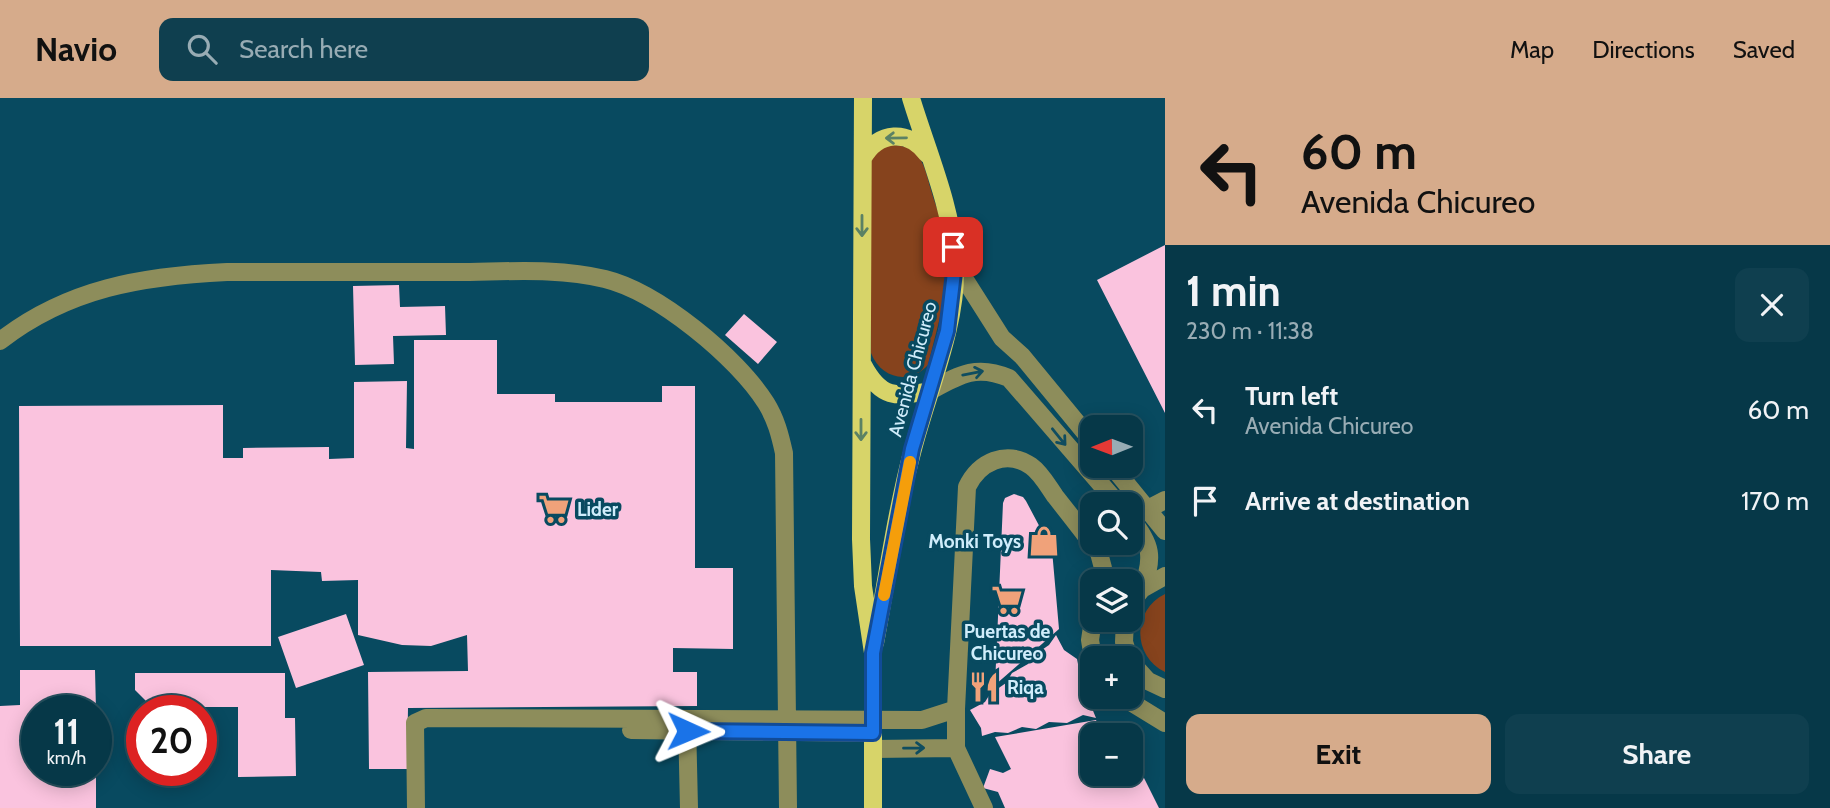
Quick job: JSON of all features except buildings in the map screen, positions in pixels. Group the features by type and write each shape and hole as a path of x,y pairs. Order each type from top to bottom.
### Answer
{"main road":[{"name":"Avenida Chicureo","path":"863,98 862,562 873,653 873,808"},
{"name":"Avenida Chicureo","path":"873,653 912,449 947,331 955,264 951,231 911,98"},
{"path":"863,158 874,144 895,136 913,140 929,156"},
{"path":"861,362 872,381 889,394 905,396 930,391"}],"street":[{"path":"955,264 1002,338 1021,356 1080,427"},
{"path":"0,341 39,314 80,296 124,283 177,275 227,272 538,272 603,278 628,286 665,308 727,356 750,381 778,425 784,453 788,808"},
{"path":"930,391 954,378 980,370 1009,378 1108,492"},
{"path":"984,808 956,748 967,487 986,464 996,460 1022,461 1037,471 1080,523"},
{"path":"1122,478 1165,531"},
{"path":"1143,512 1165,500"},
{"path":"1143,536 1150,552 1150,565 1143,586"},
{"path":"1143,588 1165,576"},
{"path":"1143,675 1148,681 1165,689"},
{"path":"873,734 956,709"},
{"path":"1142,709 1165,723"},
{"path":"416,808 415,723 426,718 788,725 873,734 956,748"},
{"path":"688,725 690,808"}],"shaded area":[{"path":"889,145 915,152 923,165 944,229 948,253 939,323 928,365 905,377 882,369 871,353 871,161 876,152"},
{"path":"1165,594 1165,672 1154,665 1146,655 1140,633 1143,632 1146,611 1154,601"}],"slow traffic":[{"path":"884,595 910,462"}],"place":[{"name":"Lider","path":"554,509"},
{"name":"Monki Toys","path":"1044,541"},
{"name":"Puertas de Chicureo","path":"1007,600"},
{"name":"Riqa","path":"984,687"}],"route":[{"path":"688,731 873,733 873,653 912,449 947,331 955,264 953,247"}]}
